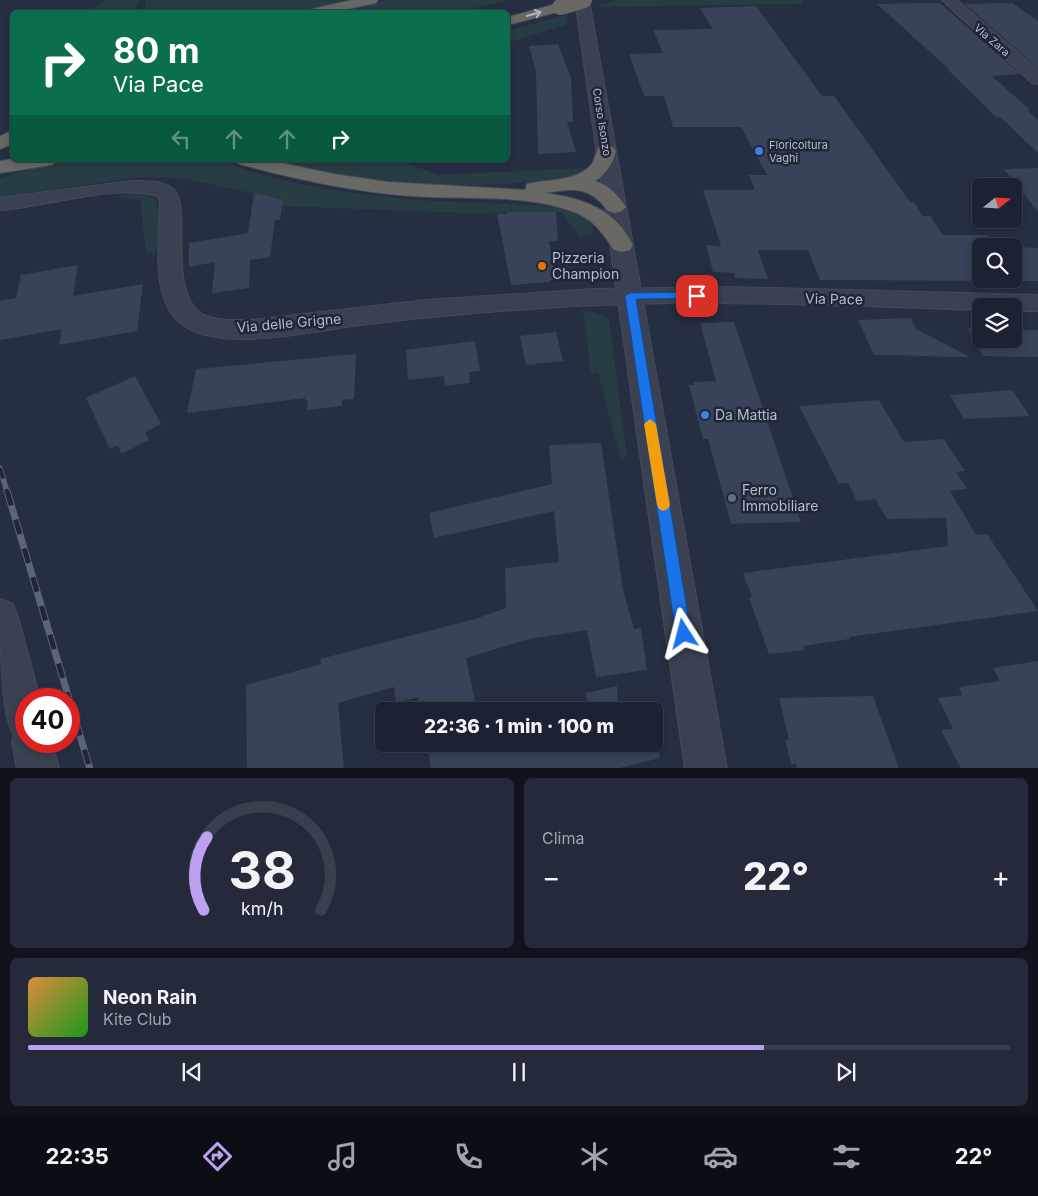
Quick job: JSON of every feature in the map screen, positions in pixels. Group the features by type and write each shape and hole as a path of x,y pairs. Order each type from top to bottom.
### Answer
{"highway":[{"path":"326,10 370,0"},
{"path":"504,10 542,0"},
{"path":"510,21 583,0"},
{"path":"475,193 566,184 581,180 596,171 605,159 606,151"},
{"path":"0,166 31,162"},
{"path":"253,162 322,179 381,188 538,198 580,198 609,191"},
{"path":"262,162 278,169"},
{"path":"566,184 592,186 609,191"},
{"path":"538,198 572,204 601,217 612,227 622,245"}],"street":[{"name":"Corso Isonzo","path":"583,0 606,151 609,191 622,245 706,768"},
{"name":"Via Zara","path":"948,0 1038,79"},
{"name":"Via delle Grigne","path":"0,204 123,188 149,187 165,192 170,202 172,278 177,300 188,318 210,326 223,328 258,328 503,302 630,296"},
{"name":"Via Pace","path":"630,296 1038,303"},
{"path":"0,617 18,688"},
{"path":"35,753 38,768"}],"shaded area":[{"path":"105,0 138,0 136,10 76,10 94,8"},
{"path":"146,0 351,0 306,10 144,10"},
{"path":"389,0 508,0 469,10 345,10"},
{"path":"616,0 801,0 804,4 599,7 598,5"},
{"path":"568,14 567,24 510,42 510,30"},
{"path":"57,162 227,162 255,173 345,192 415,200 555,206 583,216 594,230 593,234 579,236 561,212 464,213 282,206 283,200 187,179 154,177 138,177 0,197 0,178"},
{"path":"288,162 404,162 438,175 585,168 573,176 552,181 436,185 372,180"},
{"path":"139,194 153,197 157,203 161,219 159,237 152,260 152,252 146,253 140,200 111,196"},
{"path":"579,309 594,312 609,319 627,457 620,458 598,373 591,374 583,312"}],"building":[{"path":"940,3 1020,74 992,76 1030,110 1027,110 1038,120 1038,153 1000,117 996,117 947,69 949,69 877,4"},
{"path":"1012,3 1038,21 1038,68 965,4"},
{"path":"756,6 822,96 834,96 910,202 914,202 922,216 930,216 943,235 988,235 990,238 972,238 972,281 820,280 808,250 758,250 768,279 735,278 734,273 713,272 706,245 721,246 703,190 755,190 749,175 767,175 741,127 673,127 664,96 644,96 629,54 663,53 653,30 713,29 700,8"},
{"path":"558,44 571,78 573,122 567,122 576,152 538,154 536,72 529,46"},
{"path":"1038,168 1038,212 1022,192 1022,178 1011,178 1004,169"},
{"path":"254,193 283,200 280,220 275,220 270,257 250,260 249,288 212,293 215,262 189,267 189,243 248,233"},
{"path":"507,212 556,212 558,241 549,241 557,280 511,285 497,214 506,214"},
{"path":"1022,247 1038,248 1038,281 1022,281"},
{"path":"78,265 73,296 143,284 137,331 59,345 62,329 0,340 0,301 16,298 21,275"},
{"path":"911,318 916,329 970,357 874,355 858,320"},
{"path":"734,322 801,522 731,524 708,439 703,439 689,385 694,385 693,382 716,381 700,323"},
{"path":"1022,330 1038,330 1038,357 983,356 979,348 1022,348"},
{"path":"556,332 563,361 526,365 520,336"},
{"path":"475,341 480,371 469,372 470,383 445,386 444,376 408,380 406,350"},
{"path":"356,354 354,399 342,400 342,406 307,410 308,400 305,401 305,398 187,413 196,369"},
{"path":"135,376 161,424 145,432 149,440 121,454 118,445 110,449 86,398"},
{"path":"1012,390 1030,416 964,419 950,395"},
{"path":"879,400 904,442 944,439 965,471 956,472 967,489 950,491 976,535 987,534 1038,611 849,637 850,639 803,646 805,650 769,654 749,598 752,597 743,573 948,546 946,518 887,519 875,499 857,501 848,483 839,484 799,406"},
{"path":"601,443 623,589 634,629 641,628 647,670 596,677 587,630 529,639 466,658 475,702 419,702 418,697 396,702 394,687 338,703 344,768 247,768 246,685 321,664 320,659 475,619 506,608 505,568 559,562 554,511 434,538 429,513 552,484 549,445"},
{"path":"1038,661 1038,768 960,768 941,730 953,729 938,698 962,695 959,687 1000,681 993,668"},
{"path":"617,686 618,702 588,702 586,693"},
{"path":"873,696 899,768 797,768 796,764 791,764 785,739 789,740 779,698"},
{"path":"428,752 659,752 660,758 620,768 431,768"}],"railway":[{"path":"0,468 7,492"},
{"path":"7,491 90,768"}],"slow traffic":[{"path":"650,424 663,505"}],"place":[{"name":"Floricoltura Vaghi","path":"759,151"},
{"name":"Pizzeria Champion","path":"542,266"},
{"name":"Da Mattia","path":"705,415"},
{"name":"Ferro Immobiliare","path":"732,498"}],"route":[{"path":"684,634 630,296 697,296"}]}
